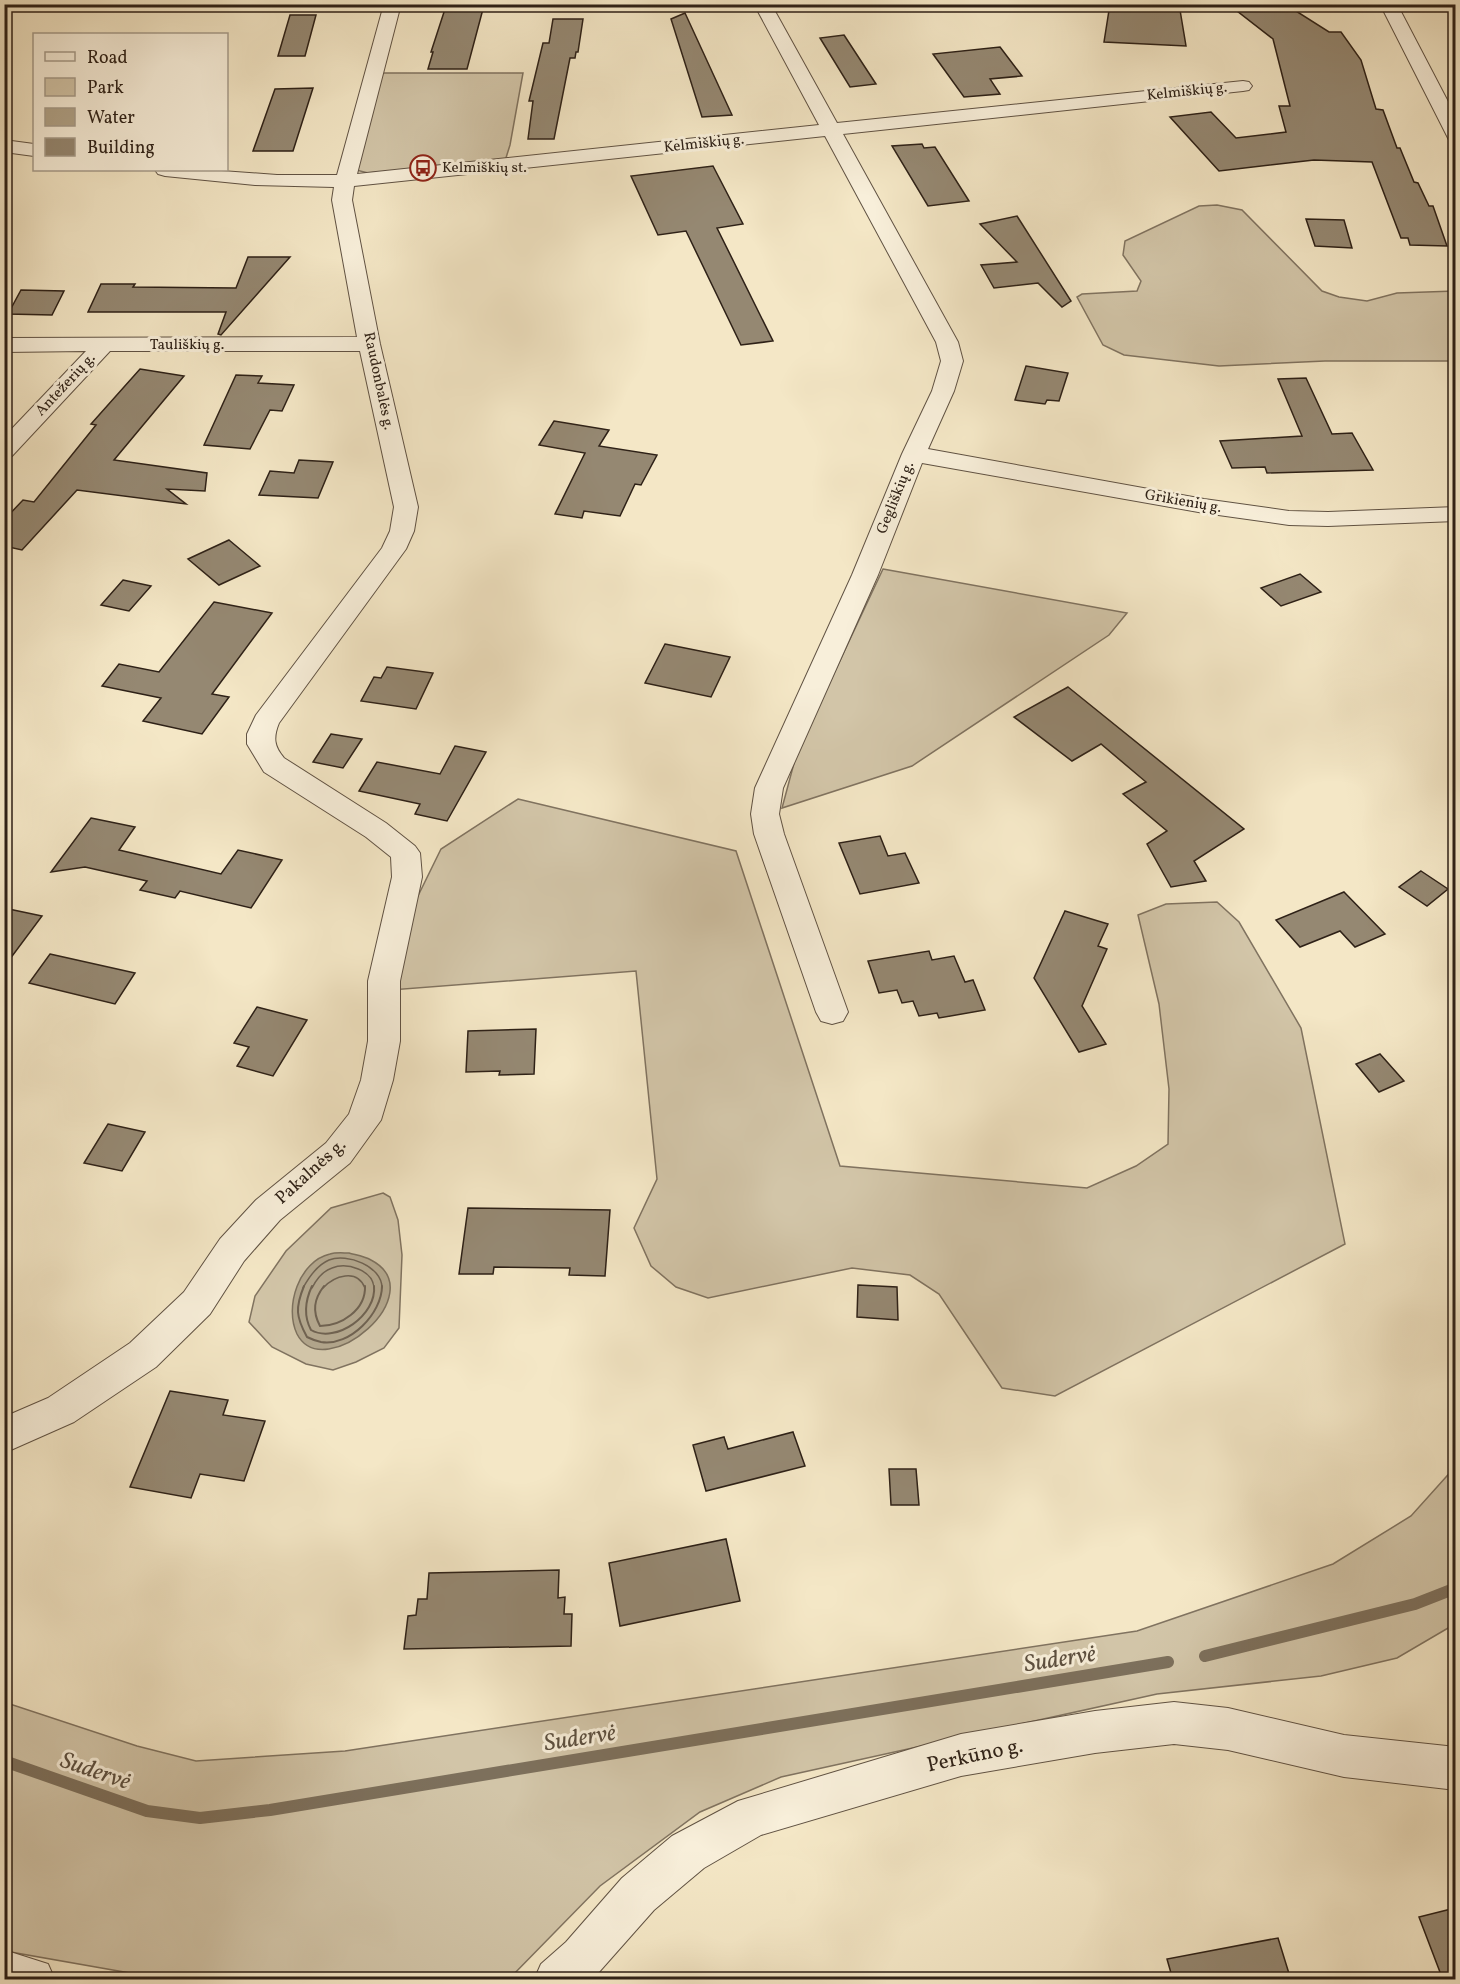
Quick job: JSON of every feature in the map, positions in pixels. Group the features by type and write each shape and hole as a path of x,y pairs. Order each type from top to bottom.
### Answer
{"street":[{"name":"Raudonbalės g.","path":"266,721 394,549 402,531 406,507 369,344 342,200 345,181 393,4"},
{"name":"Gegliškių g.","path":"762,4 947,342 952,361 865,575 769,788 765,814 769,834 832,1012"},
{"path":"1388,4 1455,136"},
{"name":"Kelmiškių g.","path":"175,171 298,183 345,181 1243,86"},
{"path":"4,146 33,150"},
{"name":"Tauliškių g.","path":"4,345 369,344"},
{"name":"Antežerių g.","path":"4,451 103,346"},
{"name":"Grikienių g.","path":"914,454 1204,506 1289,518 1328,519 1455,514"},
{"name":"Pakalnės g.","path":"4,1436 61,1410 143,1355 197,1303 232,1250 268,1210 338,1153 364,1120 377,1080 384,1041 384,981 407,877 405,854 376,830 274,765 262,750 259,736 266,721"},
{"name":"Perkūno g.","path":"556,1980 582,1959 638,1894 688,1852 753,1816 961,1755 1095,1732 1174,1723 1228,1729 1344,1756 1455,1769"},
{"path":"4,1973 32,1980"}],"green space":[{"path":"382,73 523,73 505,161 368,173 356,170"},
{"path":"1217,205 1242,210 1322,291 1339,297 1367,301 1397,293 1455,291 1455,361 1325,361 1219,366 1124,355 1103,345 1077,297 1082,294 1137,291 1141,281 1123,255 1125,241 1199,206"},
{"path":"883,569 1127,613 1109,635 912,766 782,808 797,752"},
{"path":"518,799 736,851 840,1166 1087,1188 1136,1166 1168,1144 1169,1089 1159,1004 1138,915 1166,904 1217,902 1239,922 1301,1028 1345,1244 1055,1396 1002,1388 939,1294 910,1275 852,1268 708,1298 676,1287 651,1266 634,1228 657,1179 636,971 391,990 416,900 441,849"},
{"path":"383,1193 390,1197 398,1220 402,1255 399,1328 384,1348 333,1370 306,1364 272,1347 249,1322 255,1296 286,1251 331,1208"},
{"path":"1455,1467 1455,1624 1397,1658 1321,1676 1157,1694 781,1777 700,1812 600,1886 509,1979 164,1979 5,1951 4,1702 137,1746 196,1761 345,1751 1137,1631 1333,1564 1411,1516"}],"water":[{"path":"332,1253 349,1253 371,1260 387,1275 390,1293 382,1312 368,1329 349,1342 329,1349 311,1347 297,1334 293,1323 292,1311 297,1286 310,1266 319,1258"}],"building":[{"path":"1110,4 1179,4 1186,46 1104,42"},
{"path":"1228,4 1285,4 1329,32 1341,32 1361,60 1376,109 1383,110 1397,148 1400,148 1414,182 1418,183 1429,206 1433,206 1447,246 1410,245 1408,238 1401,238 1372,162 1314,160 1219,171 1170,117 1211,112 1236,138 1286,132 1279,106 1290,106 1273,39"},
{"path":"445,9 483,9 467,69 428,69"},
{"path":"685,13 732,115 702,117 671,19"},
{"path":"290,15 316,15 305,56 278,56"},
{"path":"553,19 583,19 578,52 575,58 570,58 554,139 528,139 533,101 529,101 543,43 549,43"},
{"path":"844,35 876,84 850,87 820,38"},
{"path":"1000,47 1022,76 990,79 1000,94 964,97 933,54"},
{"path":"313,88 293,151 253,151 275,89"},
{"path":"922,144 924,148 935,147 969,201 928,206 892,146"},
{"path":"713,166 743,224 717,228 773,341 741,345 686,231 658,235 631,176"},
{"path":"1017,216 1071,301 1062,307 1038,283 994,288 981,265 1017,262 980,224"},
{"path":"1306,219 1344,220 1352,248 1315,246"},
{"path":"248,257 290,257 221,335 218,334 226,312 88,312 101,284 135,284 133,287 236,288"},
{"path":"21,290 64,291 52,315 8,314"},
{"path":"1026,366 1068,373 1059,401 1047,400 1045,404 1015,400"},
{"path":"140,369 184,376 114,460 207,473 205,491 167,489 186,504 77,490 22,550 4,546 4,520 23,500 34,502 96,425 91,424"},
{"path":"236,375 262,376 258,383 294,385 282,411 270,410 250,449 204,445"},
{"path":"1306,378 1332,434 1352,433 1373,470 1267,473 1265,467 1232,468 1220,441 1302,436 1278,379"},
{"path":"554,421 609,430 599,446 657,455 641,485 635,484 620,516 584,511 582,518 555,514 585,453 539,445"},
{"path":"299,460 333,462 318,498 259,495 270,471 294,473"},
{"path":"229,540 260,566 219,585 188,559"},
{"path":"1300,574 1321,592 1281,606 1261,588"},
{"path":"123,580 151,586 129,611 101,605"},
{"path":"214,602 272,613 212,694 229,697 202,734 143,721 161,698 102,686 119,664 159,672"},
{"path":"665,644 730,657 711,697 645,683"},
{"path":"387,667 433,673 416,709 361,701 374,677 381,678"},
{"path":"1068,687 1244,829 1194,861 1206,881 1171,887 1147,844 1167,831 1123,794 1146,782 1101,744 1072,761 1014,717"},
{"path":"331,734 362,739 343,768 313,762"},
{"path":"455,746 486,752 447,821 415,814 420,804 359,791 377,762 440,774"},
{"path":"91,818 135,827 119,850 221,874 238,850 282,860 251,908 180,891 175,898 140,890 147,881 85,867 51,872"},
{"path":"880,836 888,856 905,853 919,883 860,894 839,843"},
{"path":"1421,871 1448,889 1427,906 1399,887"},
{"path":"1344,892 1385,934 1355,947 1340,931 1300,947 1276,920"},
{"path":"4,908 42,916 4,967"},
{"path":"1065,911 1108,924 1098,946 1107,949 1082,1006 1106,1044 1079,1052 1034,978"},
{"path":"929,951 932,960 954,956 965,982 973,980 985,1010 939,1018 937,1013 919,1016 913,1001 902,1003 897,990 879,993 868,961"},
{"path":"50,954 135,973 115,1004 29,983"},
{"path":"257,1007 307,1020 273,1076 237,1066 249,1047 234,1043"},
{"path":"536,1029 534,1074 499,1075 500,1071 466,1072 468,1031"},
{"path":"1380,1054 1404,1081 1379,1092 1356,1064"},
{"path":"108,1124 145,1132 122,1171 84,1163"},
{"path":"468,1208 610,1210 605,1276 569,1275 570,1268 494,1267 493,1274 459,1274"},
{"path":"858,1285 897,1287 898,1320 857,1317"},
{"path":"170,1391 228,1400 223,1415 265,1421 244,1481 200,1474 191,1498 130,1487"},
{"path":"793,1432 805,1466 706,1491 693,1445 724,1437 728,1449"},
{"path":"889,1469 916,1469 919,1505 891,1505"},
{"path":"726,1539 740,1601 620,1626 609,1563"},
{"path":"559,1570 558,1598 565,1597 564,1614 572,1614 571,1646 404,1649 408,1616 416,1615 418,1599 427,1599 429,1573"},
{"path":"1455,1908 1455,1980 1443,1980 1419,1917"},
{"path":"1278,1938 1291,1980 1173,1980 1167,1959"}],"waterway":[{"name":"Sudervė","path":"1205,1656 1415,1604 1456,1588"},
{"name":"Sudervė","path":"4,1761 147,1811 200,1818 270,1810 1168,1662"}],"place":[{"name":"Kelmiškių st.","path":"423,168"}]}
